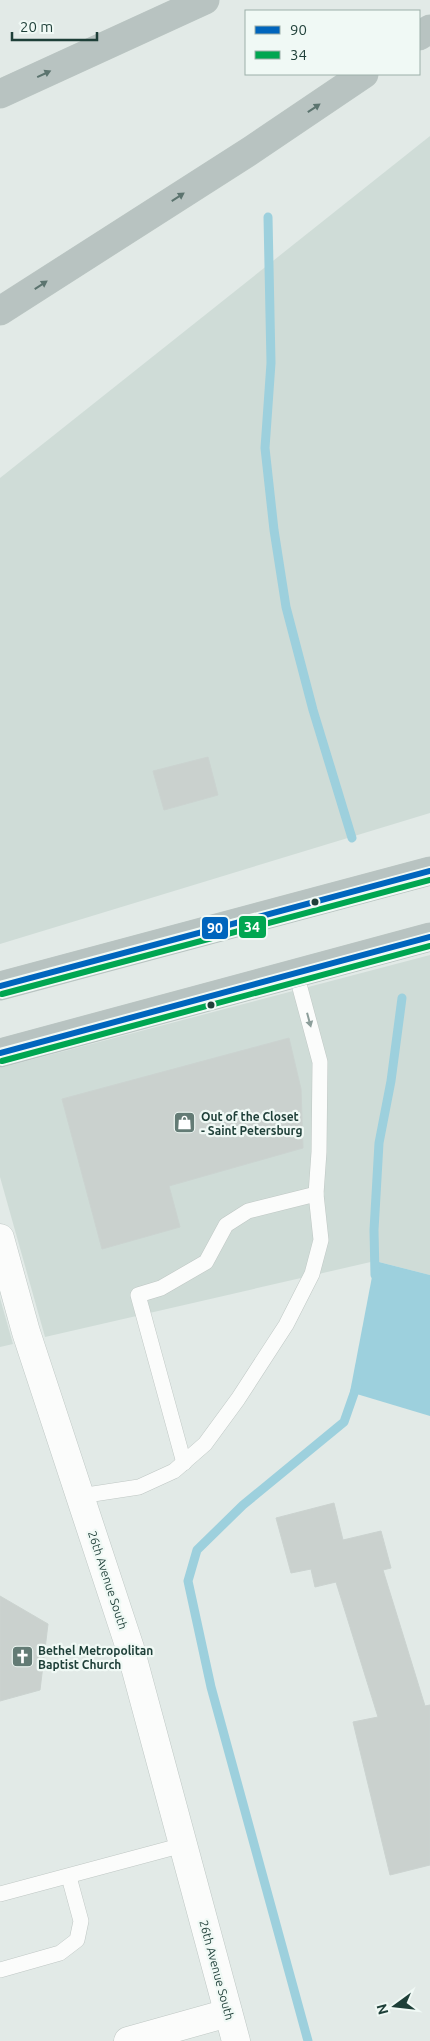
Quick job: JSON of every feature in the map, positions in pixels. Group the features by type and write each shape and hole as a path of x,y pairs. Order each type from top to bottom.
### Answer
{"highway":[{"path":"0,94 205,0"},
{"path":"0,311 250,152 363,75"},
{"path":"0,986 430,870"},
{"path":"0,1053 430,937"}],"street":[{"name":"26th Avenue South","path":"0,1238 26,1332 130,1648 236,2041"},
{"path":"128,2041 228,2013"}],"lane":[{"path":"80,1496 139,1487 174,1471 206,1444 238,1399 286,1324 312,1274 321,1240 316,1194 319,1152 320,1062 296,973"},
{"path":"184,1463 138,1295 161,1288 206,1262 226,1225 248,1212 316,1194"},
{"path":"0,1894 183,1845"},
{"path":"0,1970 60,1953 77,1940 81,1921 69,1876"}],"shaded area":[{"path":"430,136 430,813 0,944 0,478"},
{"path":"430,955 430,1275 375,1261 45,1337 0,1177 0,1068"},
{"path":"0,1298 13,1344 0,1347"}],"water":[{"path":"375,1261 430,1275 430,1416 350,1392"}],"building":[{"path":"208,757 218,795 164,810 153,771"},
{"name":"Out of the Closet - Saint Petersburg","path":"289,1038 301,1089 303,1148 169,1186 180,1227 102,1249 62,1099"},
{"path":"334,1503 343,1540 381,1531 391,1568 383,1570 425,1706 430,1705 430,1865 390,1875 353,1722 378,1717 336,1582 315,1587 311,1569 291,1573 276,1518"},
{"name":"Bethel Metropolitan Baptist Church","path":"0,1596 48,1624 40,1690 0,1701"}],"waterway":[{"path":"268,217 271,363 265,448 274,530 286,607 313,710 352,838"},
{"path":"375,1275 374,1230 379,1143 391,1081 402,998"},
{"path":"308,2041 211,1687 188,1581 197,1550 243,1505 344,1422 358,1382"}],"transit line":[{"name":"90","path":"0,986 430,871"},
{"name":"34","path":"2,994 430,880"},
{"name":"90","path":"0,1053 430,937"},
{"name":"34","path":"2,1061 430,946"}],"place":[{"name":"Out of the Closet - Saint Petersburg","path":"185,1123"},
{"name":"Bethel Metropolitan Baptist Church","path":"22,1657"}]}
